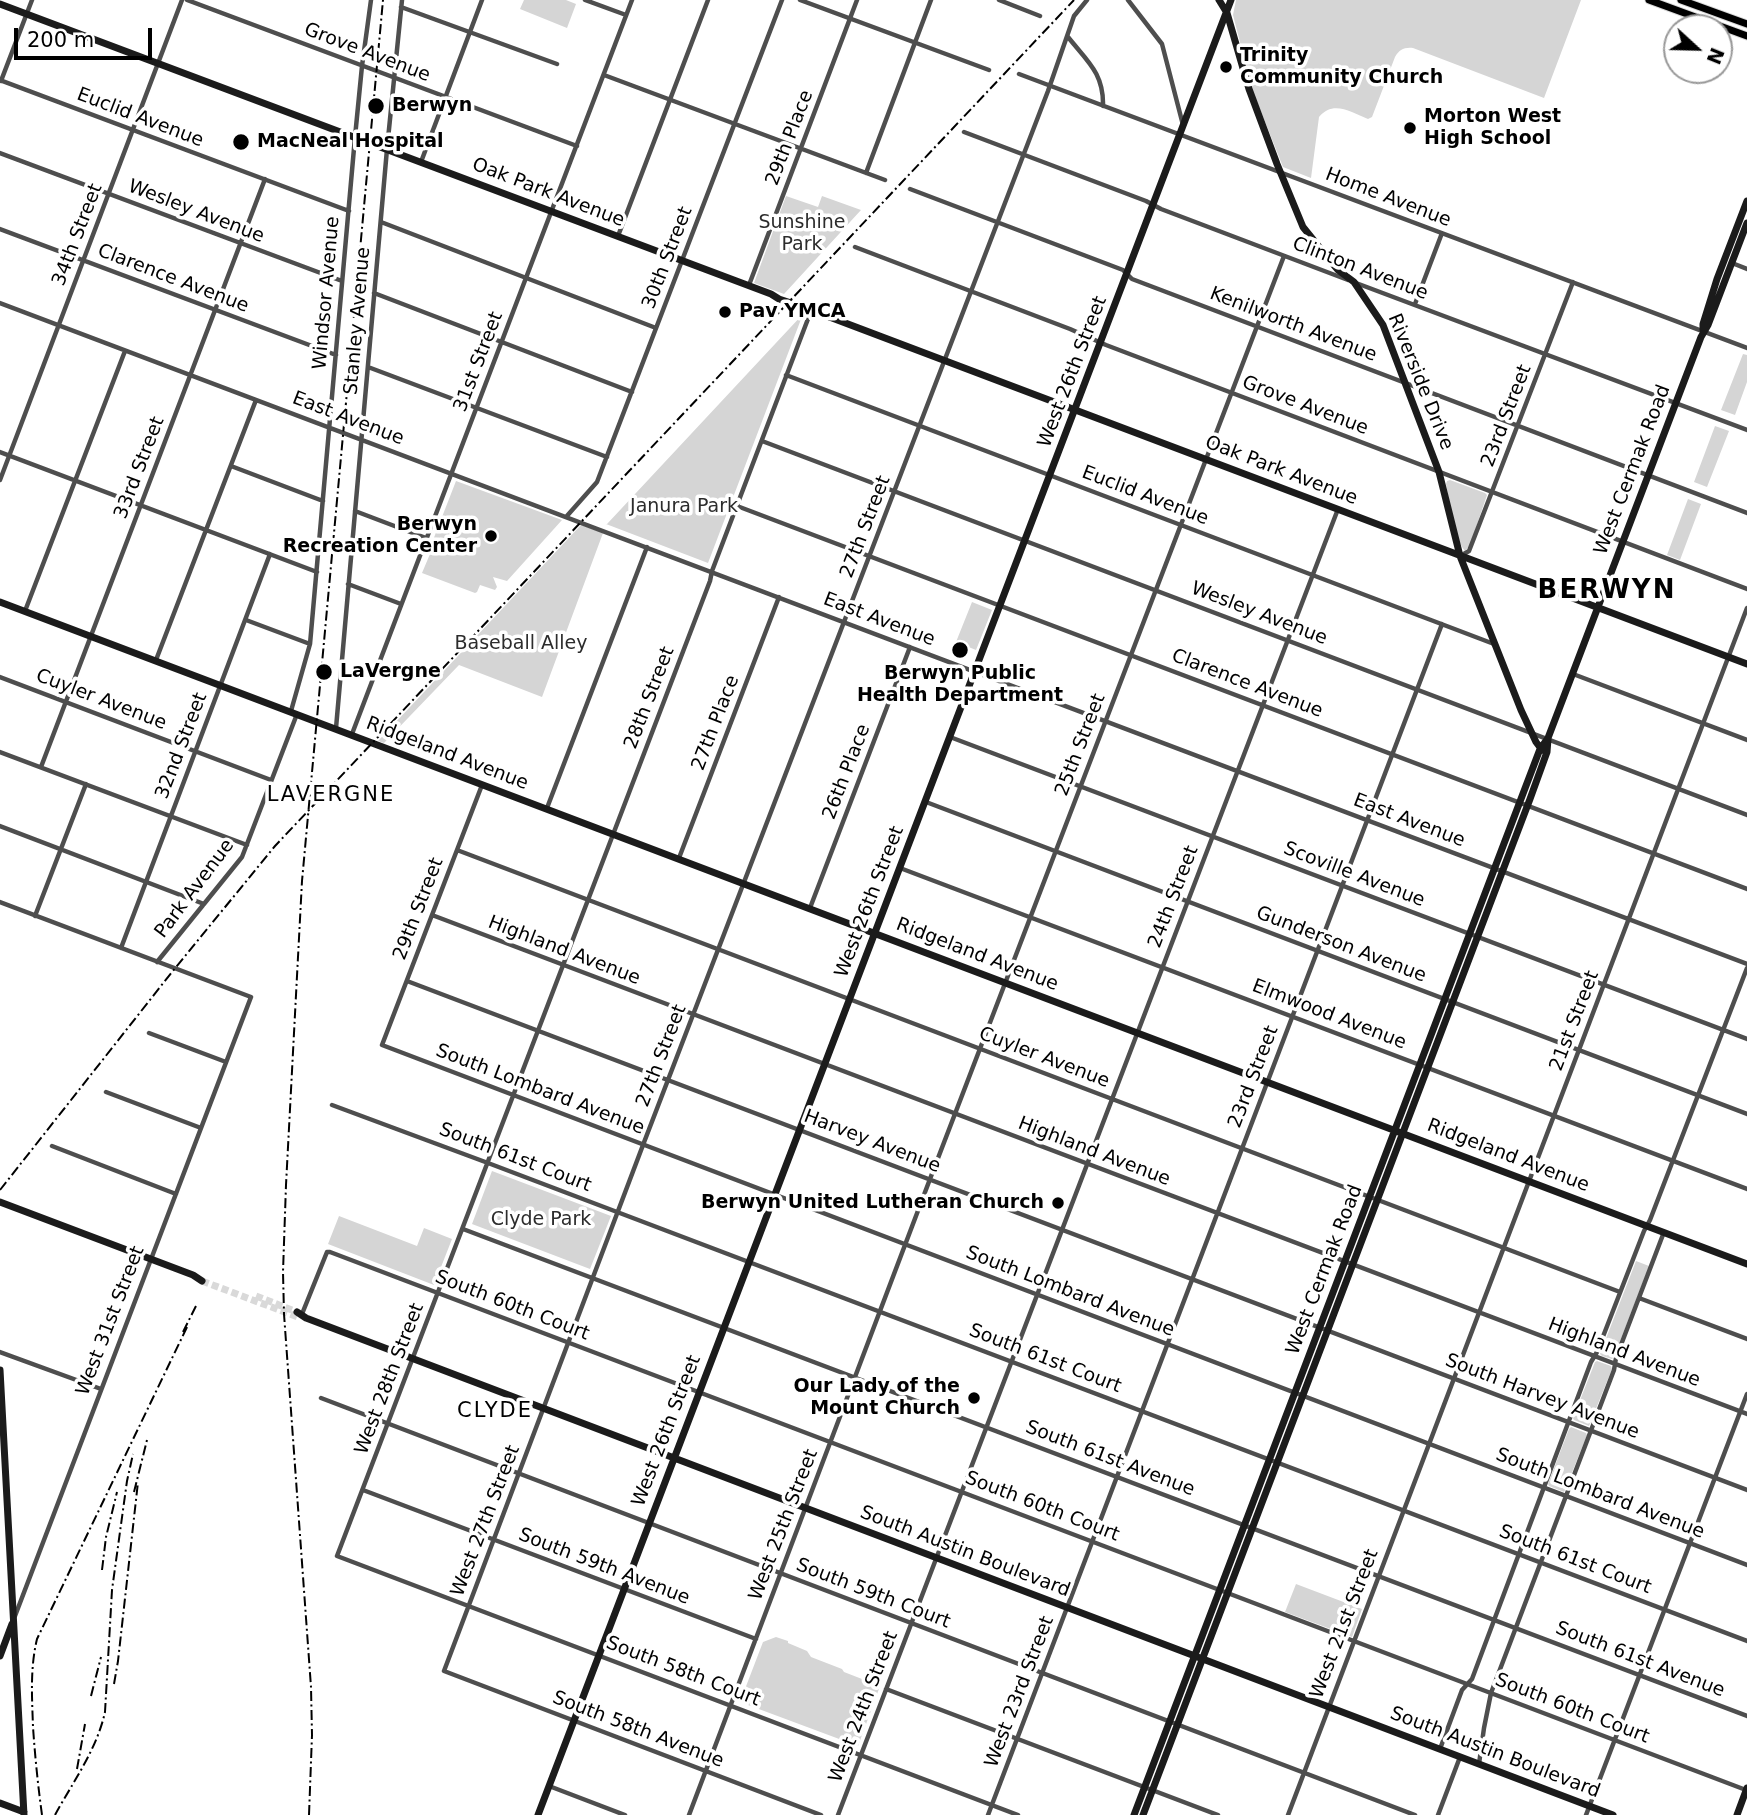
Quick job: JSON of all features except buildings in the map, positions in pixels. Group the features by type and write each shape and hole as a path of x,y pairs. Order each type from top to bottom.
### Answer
{"main road":[{"path":"1649,0 1747,36"},
{"path":"1681,0 1747,24"}],"street":[{"path":"1,80 32,0"},
{"name":"34th Street","path":"0,480 184,0"},
{"name":"Grove Avenue","path":"184,0 577,146"},
{"name":"Windsor Avenue","path":"294,712 310,644 355,137 371,0"},
{"name":"Stanley Avenue","path":"336,728 402,0"},
{"path":"421,162 482,0"},
{"path":"585,0 626,15"},
{"name":"31st Street","path":"352,734 632,0"},
{"path":"618,236 708,0"},
{"name":"30th Street","path":"566,517 597,482 782,0"},
{"path":"800,0 989,70"},
{"name":"29th Place","path":"748,286 857,0"},
{"path":"866,173 931,0"},
{"path":"999,0 1040,16"},
{"name":"27th Street","path":"643,1145 1024,154 1074,16 1087,0"},
{"path":"1128,0 1162,44 1183,126"},
{"name":"Riverside Drive","path":"1219,0 1227,13 1249,89 1303,227 1338,270 1354,282 1383,325 1439,472 1460,556 1531,732 1544,751"},
{"name":"West 26th Street","path":"538,1815 1231,0"},
{"name":"Oak Park Avenue","path":"0,4 771,295 788,298 807,308 1747,664"},
{"path":"401,7 557,64"},
{"path":"1068,37 1092,66 1101,82 1103,106"},
{"name":"Home Avenue","path":"1019,74 1747,348"},
{"path":"603,75 885,180"},
{"name":"Euclid Avenue","path":"1,80 349,211"},
{"name":"Clinton Avenue","path":"964,132 1747,430"},
{"name":"Wesley Avenue","path":"0,153 342,281"},
{"name":"33rd Street","path":"41,768 265,179"},
{"name":"Kenilworth Avenue","path":"909,189 1123,270 1132,279 1747,513"},
{"name":"West Cermak Road","path":"1703,331 1717,279 1747,201"},
{"path":"381,222 656,328"},
{"name":"West Cermak Road","path":"1134,1815 1174,1723 1703,331 1708,325 1747,223"},
{"name":"Clarence Avenue","path":"0,229 336,355"},
{"path":"1415,304 1442,233"},
{"name":"Grove Avenue","path":"855,247 1747,589"},
{"name":"25th Street","path":"905,1244 1284,256"},
{"path":"1732,263 1747,269"},
{"name":"23rd Street","path":"1460,556 1469,551 1573,282"},
{"path":"374,293 632,391"},
{"name":"East Avenue","path":"0,303 1747,966"},
{"name":"28th Street","path":"514,1096 710,581 786,376 807,308"},
{"path":"25,611 125,350"},
{"path":"368,367 607,457"},
{"name":"Euclid Avenue","path":"786,376 1494,644"},
{"path":"156,660 256,400"},
{"name":"Wesley Avenue","path":"762,441 1747,815"},
{"path":"0,452 317,572"},
{"path":"231,466 323,501"},
{"name":"Clarence Avenue","path":"737,506 1747,889"},
{"name":"24th Street","path":"1036,1294 1338,509"},
{"path":"355,511 426,538"},
{"path":"547,808 647,547"},
{"name":"32nd Street","path":"121,948 270,554"},
{"path":"348,584 401,604"},
{"name":"27th Place","path":"679,858 779,597"},
{"name":"Ridgeland Avenue","path":"0,601 1747,1264"},
{"name":"21st Street","path":"1429,1444 1747,608"},
{"path":"245,620 310,644"},
{"name":"23rd Street","path":"1167,1344 1442,624"},
{"name":"26th Place","path":"810,908 909,647"},
{"path":"1573,674 1747,740"},
{"name":"Cuyler Avenue","path":"0,677 271,780"},
{"name":"Park Avenue","path":"157,962 242,857 294,712"},
{"name":"Scoville Avenue","path":"950,737 1747,1039"},
{"path":"0,752 247,845"},
{"path":"35,916 86,784"},
{"name":"29th Street","path":"382,1045 482,784"},
{"name":"Gunderson Avenue","path":"926,802 1747,1114"},
{"path":"0,826 204,904"},
{"name":"Cuyler Avenue","path":"457,849 1620,1292"},
{"name":"Elmwood Avenue","path":"900,868 1747,1189"},
{"path":"0,902 157,962"},
{"name":"Highland Avenue","path":"432,915 1747,1415"},
{"name":"West 31st Street","path":"0,1656 250,997 157,962"},
{"path":"1440,1749 1462,1690 1469,1685 1568,1422 1674,1161 1747,966"},
{"name":"Harvey Avenue","path":"407,981 1324,1329"},
{"path":"149,1033 226,1062"},
{"name":"South Lombard Avenue","path":"382,1045 1747,1565"},
{"path":"106,1092 201,1128"},
{"name":"West 28th Street","path":"337,1556 514,1096"},
{"name":"South 61st Court","path":"332,1105 1747,1641"},
{"name":"West 27th Street","path":"444,1671 643,1145"},
{"path":"52,1146 176,1194"},
{"path":"0,1202 203,1279"},
{"name":"South 61st Avenue","path":"463,1229 1747,1716"},
{"path":"1479,1764 1491,1693 1664,1233"},
{"name":"West 25th Street","path":"689,1815 905,1244"},
{"name":"South 60th Court","path":"301,1315 327,1252 330,1252 1747,1790"},
{"name":"West 24th Street","path":"838,1815 1036,1294"},
{"path":"1639,1298 1747,1339"},
{"name":"South Austin Boulevard","path":"301,1315 1613,1815"},
{"name":"South Harvey Avenue","path":"1324,1329 1747,1490"},
{"name":"West 23rd Street","path":"988,1815 1167,1344"},
{"path":"0,1352 101,1389"},
{"path":"0,1370 24,1814 0,1803"},
{"path":"1586,1815 1747,1394"},
{"name":"South 59th Court","path":"321,1398 1415,1815"},
{"name":"West 21st Street","path":"1288,1815 1429,1444"},
{"name":"South 59th Avenue","path":"363,1490 756,1639"},
{"name":"South 58th Court","path":"337,1556 1018,1815"},
{"name":"South 58th Avenue","path":"444,1671 821,1815"},
{"path":"886,1689 1218,1815"},
{"path":"1438,1815 1460,1757"},
{"path":"549,1786 625,1815"},
{"name":"West Cermak Road","path":"1143,1815 1148,1788"},
{"path":"1737,1815 1747,1790"}],"green space":[{"path":"524,0 566,0 576,4 567,28 520,9"},
{"path":"1236,0 1581,0 1544,98 1413,48 1404,49 1395,57 1372,117 1368,119 1336,108 1319,117 1311,178 1283,167 1252,89 1233,15"},
{"name":"Sunshine Park","path":"786,196 818,207 822,196 861,210 784,294 754,283"},
{"name":"Janura Park","path":"803,314 708,563 606,524 607,524"},
{"path":"1743,354 1747,355 1747,382 1735,415 1721,410"},
{"path":"1715,426 1729,431 1707,487 1694,482"},
{"path":"1450,480 1487,495 1470,545 1465,551 1453,519 1446,484"},
{"name":"Berwyn Recreation Center","path":"456,481 562,520 507,581 493,577 497,587 495,590 480,585 475,593 422,573"},
{"path":"1688,499 1701,504 1680,560 1667,555"},
{"name":"Baseball Alley","path":"581,525 603,533 542,697 459,665 384,743 378,741"},
{"path":"972,602 992,610 976,650 956,642"},
{"name":"Clyde Park","path":"492,1171 611,1216 590,1269 472,1224"},
{"path":"339,1216 417,1246 424,1228 452,1239 434,1285 328,1244"},
{"path":"1636,1261 1649,1266 1614,1357 1612,1359 1602,1356 1600,1354"},
{"path":"1597,1361 1611,1366 1612,1369 1589,1426 1573,1418"},
{"path":"1571,1427 1587,1435 1564,1492 1548,1484"},
{"path":"1296,1584 1362,1609 1352,1637 1285,1612"},
{"path":"776,1637 807,1651 811,1657 880,1686 858,1746 740,1702 763,1642"}],"tunnel":[{"path":"202,1281 298,1317"},
{"path":"256,1296 297,1312"}],"railway":[{"path":"309,1815 311,1687 284,1314 286,1185 302,881 383,0"},
{"path":"0,1190 275,846 1074,0"},
{"path":"183,1332 197,1304"},
{"path":"42,1815 32,1705 32,1672 37,1639 188,1325"},
{"path":"134,1492 147,1440"},
{"path":"55,1815 90,1752 105,1712 112,1590 133,1454"},
{"path":"114,1684 138,1482"},
{"path":"102,1570 106,1537 117,1492"},
{"path":"91,1696 101,1657"},
{"path":"77,1769 85,1724"}],"place":[{"name":"Trinity Community Church","path":"1226,67"},
{"name":"Berwyn","path":"376,106"},
{"name":"Morton West High School","path":"1410,128"},
{"name":"MacNeal Hospital","path":"241,142"},
{"name":"Pav YMCA","path":"725,312"},
{"name":"Berwyn Recreation Center","path":"491,536"},
{"name":"Berwyn Public Health Department","path":"960,650"},
{"name":"LaVergne","path":"324,672"},
{"name":"Berwyn United Lutheran Church","path":"1058,1203"},
{"name":"Our Lady of the Mount Church","path":"974,1398"}],"district":[{"name":"BERWYN","path":"1607,591"},
{"name":"LAVERGNE","path":"331,796"},
{"name":"CLYDE","path":"495,1412"}]}
